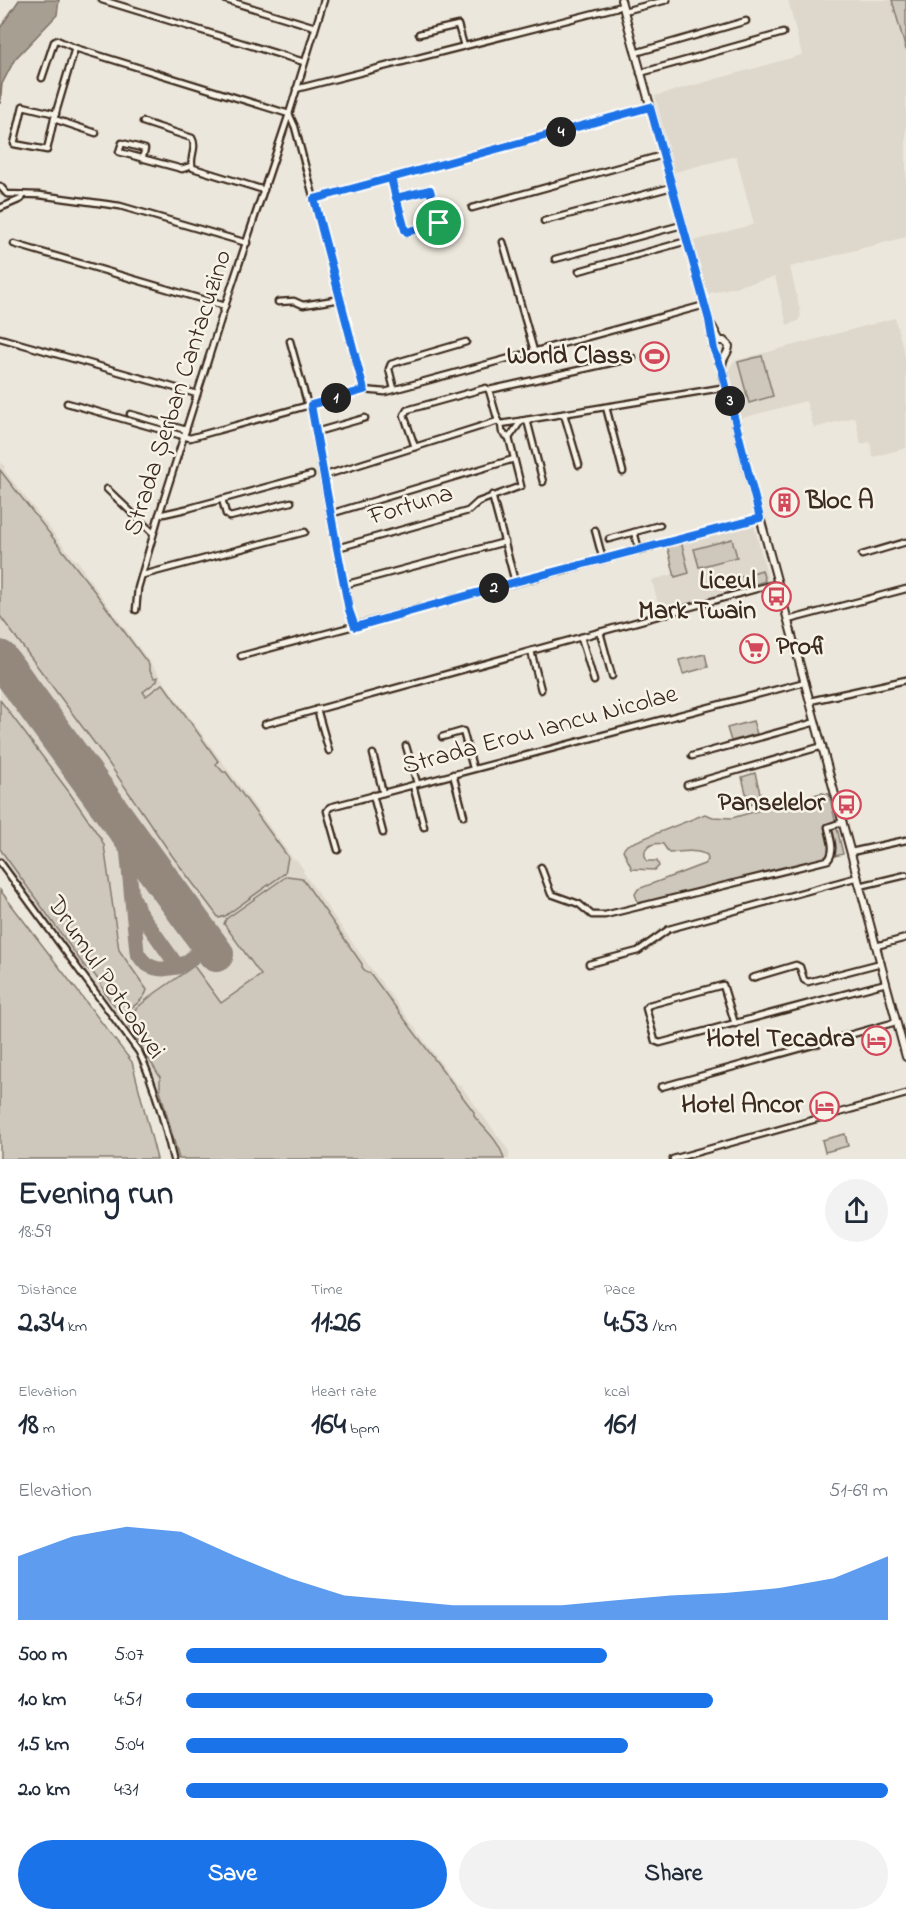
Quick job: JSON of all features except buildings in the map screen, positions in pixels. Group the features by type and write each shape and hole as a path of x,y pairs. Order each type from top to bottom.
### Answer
{"street":[{"path":"102,0 304,62"},
{"path":"226,0 315,27"},
{"name":"Strada Șerban Cantacuzino","path":"136,610 136,598 153,533 198,394 222,305 247,243 324,0"},
{"path":"296,89 622,6 668,0"},
{"path":"622,6 705,305 896,1022 905,1046 906,1057"},
{"path":"635,53 746,21"},
{"path":"419,34 458,25 464,46"},
{"path":"640,73 783,33"},
{"path":"42,78 55,41 289,114 295,127 364,390"},
{"path":"75,48 55,117 47,150 14,144 23,106 55,117 96,133"},
{"path":"314,199 650,107"},
{"path":"143,122 192,138 195,144 191,166"},
{"path":"142,159 145,149 122,143 119,152 142,159 182,169 191,166 264,190"},
{"path":"472,208 663,155"},
{"path":"391,178 396,198 407,232 439,223 430,190 396,198"},
{"path":"0,186 7,194 120,206 247,243"},
{"path":"544,221 672,187"},
{"path":"0,208 21,199 24,195"},
{"path":"555,259 682,225"},
{"path":"579,271 687,241"},
{"path":"503,242 534,351"},
{"path":"14,244 222,305"},
{"path":"278,302 294,301 303,305 341,298"},
{"path":"67,403 190,438 364,390 385,392 705,305"},
{"path":"0,338 198,394"},
{"path":"290,341 316,432 344,585 355,627"},
{"path":"394,389 389,369 391,364 466,342"},
{"path":"716,346 726,342 729,346 724,355 722,370"},
{"path":"716,346 719,355 724,355"},
{"path":"415,447 405,415 407,410 486,388 489,390 633,358"},
{"path":"323,476 500,423 727,387"},
{"path":"330,514 514,459 509,438 502,432 489,390"},
{"path":"606,407 623,472"},
{"path":"130,414 186,430"},
{"path":"564,414 579,465"},
{"path":"316,432 365,418"},
{"path":"509,438 524,420"},
{"path":"524,420 543,482"},
{"name":"Fortuna","path":"337,548 468,511 478,502 492,495 521,486 514,459"},
{"path":"159,514 190,508 311,475"},
{"path":"107,489 153,533"},
{"path":"492,495 515,582"},
{"path":"222,499 226,514 231,517 291,502"},
{"path":"241,656 760,518"},
{"path":"609,539 660,525"},
{"path":"595,530 603,560"},
{"path":"142,575 305,532"},
{"path":"634,532 639,550"},
{"path":"344,585 505,542"},
{"path":"862,555 906,542"},
{"path":"265,724 778,583"},
{"path":"788,620 906,589"},
{"path":"600,632 612,675"},
{"path":"582,637 594,681"},
{"path":"531,651 541,690"},
{"path":"810,701 906,680"},
{"name":"Strada Erou Iancu Nicolae","path":"338,850 327,809 473,768 805,682"},
{"path":"317,709 329,751"},
{"path":"692,756 816,722"},
{"path":"442,737 464,730 473,768"},
{"path":"406,746 424,826"},
{"path":"687,785 823,746"},
{"path":"373,754 383,793"},
{"path":"453,774 464,816"},
{"path":"373,795 383,833"},
{"path":"541,867 551,894 579,904 592,915 604,915 828,860 832,855 832,849 828,826 843,822"},
{"path":"851,852 906,840"},
{"name":"Drumul Potcoavei","path":"0,862 139,1052 157,1097 173,1159"},
{"path":"860,886 906,875"},
{"path":"589,964 638,951 669,929 858,877"},
{"path":"876,946 906,938"},
{"path":"752,978 798,965 805,982 808,982 881,963"},
{"path":"735,1024 723,985 649,1005 646,1008 657,1042 735,1024 886,983"},
{"path":"661,1087 896,1022"},
{"path":"673,1159 906,1094"}],"shaded area":[{"path":"19,0 59,0 57,15 15,59 2,84 0,104 0,28"},
{"path":"788,0 892,0 906,50 906,237 790,267 801,315 798,321 787,325 775,277 706,294 694,241 754,224 736,156 675,172 655,96 802,55"},
{"path":"892,0 906,0 906,50"},
{"path":"895,318 906,360 906,448 873,457 870,442 861,444 855,417 814,428 806,401 742,418 729,369 734,361"},
{"path":"762,356 773,396 749,403 738,362"},
{"path":"0,461 5,467 4,470 83,568 293,859 297,860 354,945 509,1151 509,1159 175,1159 149,1068 141,1052 0,857"},
{"path":"0,470 149,665 154,678 158,677 157,681 143,692 146,696 162,684 164,685 218,761 216,764 223,772 226,772 288,857 285,873 225,916 219,918 173,857 101,752 0,616"},
{"path":"753,522 769,582 660,612 652,580 674,574 667,545"},
{"path":"732,539 737,557 699,567 694,549"},
{"path":"681,541 689,573 675,577 667,545"},
{"path":"762,570 765,581 740,589 736,578"},
{"path":"705,654 708,667 683,674 679,660"},
{"path":"0,700 69,792 104,845 119,950 147,990 140,1001 125,1011 121,1012 108,998 96,977 85,967 0,849"},
{"path":"753,721 757,734 731,741 727,728"},
{"path":"755,773 762,801 749,805 742,777"},
{"path":"821,793 829,794 843,854 638,903 635,894 638,889 704,864 708,860 707,855 703,853 689,851 669,853 663,844 654,844 648,847 645,857 647,861 657,861 659,866 655,870 632,869 623,850 627,845 705,814 732,818"},
{"path":"287,876 302,878 362,967 370,973 474,1112 474,1116 495,1141 504,1159 179,1159 160,1090 160,1077 128,1025 128,1018 151,996 194,966 221,1003 261,975 224,924 226,919"},
{"path":"0,890 132,1062 157,1159 0,1159"},
{"path":"845,1134 848,1146 825,1152 822,1140"}],"taxiway":[{"path":"117,818 127,848 137,952 147,964 158,969 180,966 192,958 200,947 203,934 202,921 196,908 185,898 169,890"},
{"path":"135,901 138,910 178,967"}],"runway":[{"path":"0,658 216,954"}],"place":[{"name":"World Class","path":"654,357"},
{"name":"Bloc A","path":"785,502"},
{"name":"Liceul Mark Twain","path":"777,597"},
{"name":"Profi","path":"755,648"},
{"name":"Panselelor","path":"846,804"},
{"name":"Hotel Tecadra","path":"876,1040"},
{"name":"Hotel Ancor","path":"824,1106"}],"route":[{"path":"439,223 407,232 405,230 396,198 391,178 314,199 364,390 311,405 349,610 355,627 515,582 760,518 722,370 714,350 709,320 650,107 391,178 396,198 430,190 439,223"}]}
